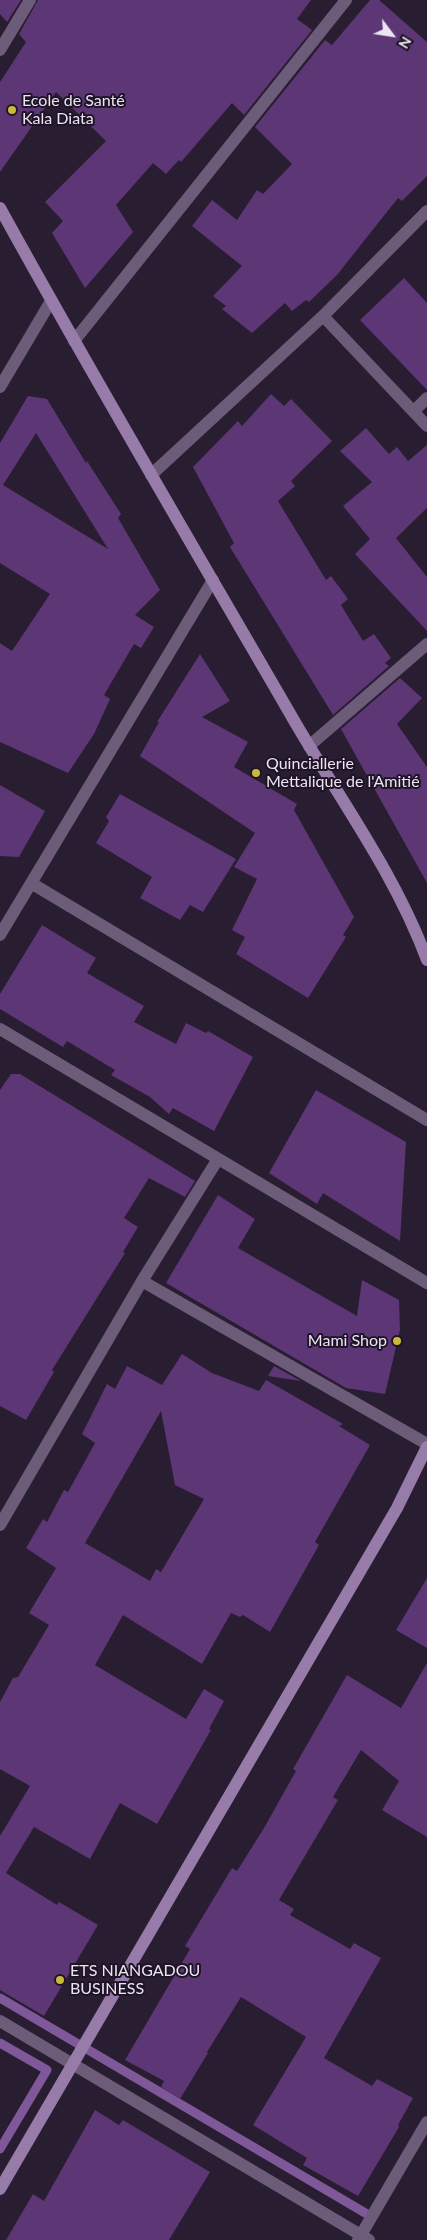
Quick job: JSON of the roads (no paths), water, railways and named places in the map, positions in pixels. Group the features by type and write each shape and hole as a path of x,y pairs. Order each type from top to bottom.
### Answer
{"main road":[{"path":"0,208 151,475 309,746 396,889 426,955"},
{"path":"0,2189 397,1508 427,1446"}],"street":[{"path":"0,50 30,0"},
{"path":"74,341 346,0"},
{"path":"151,475 323,316 427,211"},
{"path":"0,387 51,301"},
{"path":"323,316 427,426"},
{"path":"414,411 427,398"},
{"path":"0,935 213,580"},
{"path":"309,746 427,644"},
{"path":"32,882 427,1120"},
{"path":"0,1029 427,1283"},
{"path":"0,1525 142,1281 218,1159"},
{"path":"142,1281 427,1446"},
{"path":"0,2021 363,2238 427,2122"}],"waterway":[{"path":"0,1998 367,2214"},
{"path":"0,2043 47,2070 0,2149"}],"place":[{"name":"Ecole de Santé Kala Diata","path":"12,110"},
{"name":"Quinciallerie Mettalique de l'Amitié","path":"256,773"},
{"name":"Mami Shop","path":"397,1341"},
{"name":"ETS NIANGADOU BUSINESS","path":"60,1980"}]}
